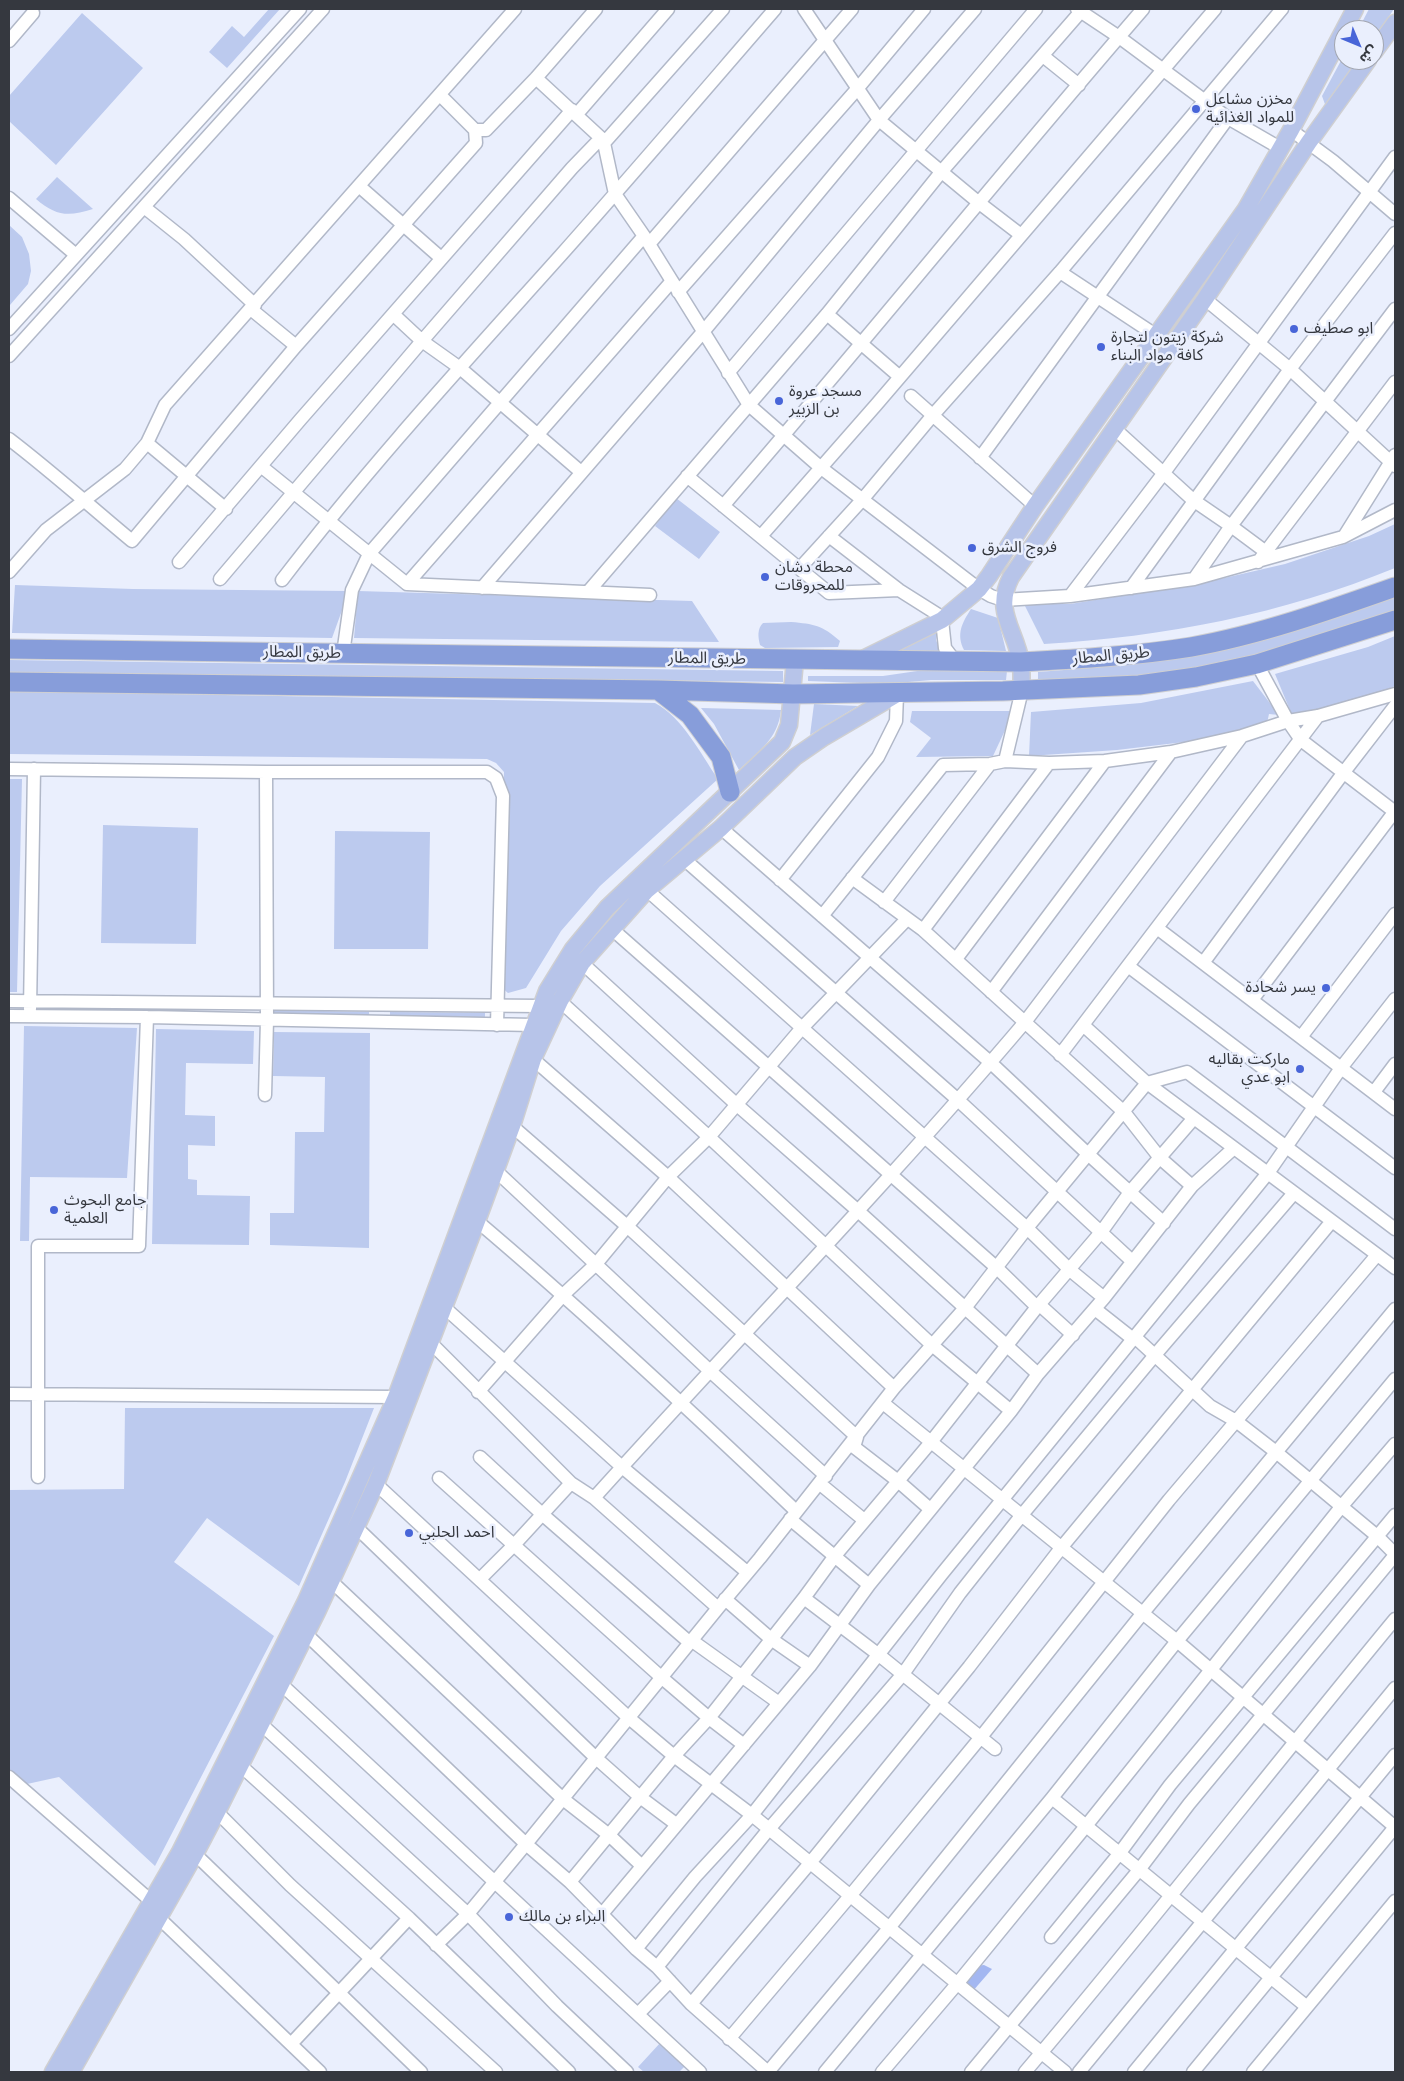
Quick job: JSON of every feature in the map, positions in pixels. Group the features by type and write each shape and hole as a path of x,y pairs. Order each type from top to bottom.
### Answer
{"highway":[{"name":"طريق المطار","path":"9,648 1021,662 1135,655 1193,646 1251,633 1395,587"},
{"name":"طريق المطار","path":"9,682 658,690 793,694 897,694 1139,685 1257,664 1395,620"},
{"path":"658,690 690,715 721,756 730,792"}],"main road":[{"path":"861,660 942,620 979,589 1035,506 1246,209 1291,130 1355,9"},
{"path":"1384,38 1395,23"},
{"path":"1022,690 1021,662 1003,600 1005,588 1011,577 1205,299 1309,142 1361,70"},
{"path":"53,2072 180,1852 306,1601 396,1397 547,991 573,949 607,908 782,742 789,725 795,660"},
{"path":"71,2072 217,1812 306,1634 376,1484 445,1308 496,1170 533,1059 560,1001 582,963 647,890 721,828 795,757 824,737 897,694"},
{"path":"782,742 792,751 795,757"}],"street":[{"path":"9,329 300,9"},
{"path":"9,356 323,9"},
{"path":"9,438 43,464 83,501 132,541 296,346 476,143 480,130 536,78 596,9"},
{"path":"179,562 441,258 668,9"},
{"path":"220,578 572,168 602,140 723,9"},
{"path":"282,580 327,521 775,9"},
{"path":"804,9 880,120 978,202 1021,235"},
{"path":"343,654 352,590 369,554 499,402 852,9"},
{"path":"407,584 537,436 858,88 924,9"},
{"path":"482,588 703,332 975,9"},
{"path":"728,373 1036,9"},
{"path":"723,506 862,344 978,202 1143,9"},
{"path":"761,536 1215,9"},
{"path":"800,568 862,500 1060,272 1282,9"},
{"path":"588,592 826,314 942,171 1044,56 1080,10 1228,118 1280,148"},
{"path":"9,572 46,530 125,469 147,444 166,405 440,95 508,11"},
{"path":"9,41 33,13"},
{"path":"1044,56 1079,86"},
{"path":"536,78 602,140 615,194 646,240 749,405 820,467 979,589 991,596 1003,600 1070,596 1194,579 1262,557 1343,537 1395,510"},
{"path":"440,95 480,130"},
{"path":"980,458 1228,118"},
{"path":"1291,130 1309,142 1395,214"},
{"path":"1070,596 1163,474 1395,157"},
{"path":"359,186 441,258"},
{"path":"9,198 76,255"},
{"path":"144,207 184,239 253,307 296,346"},
{"path":"1131,588 1193,500 1290,369 1395,233"},
{"path":"1060,272 1157,336"},
{"path":"1205,299 1290,369 1393,461 1343,537"},
{"path":"1194,579 1231,526 1395,309"},
{"path":"392,314 422,341 460,368 581,472"},
{"path":"826,314 900,376"},
{"path":"1262,557 1395,382"},
{"path":"911,396 1035,506"},
{"path":"1115,429 1193,500 1231,526 1262,557"},
{"path":"147,444 226,509"},
{"path":"262,467 407,584 650,595"},
{"path":"687,476 829,593 899,590"},
{"path":"829,536 899,590 938,614 942,620 945,648 954,661"},
{"path":"1252,1000 1395,811 1301,740 1288,721 1257,664"},
{"path":"1004,761 1022,690"},
{"path":"780,880 878,757 896,721 897,694"},
{"path":"822,916 943,765 990,764 1004,761 1049,763 1105,761 1171,752 1242,736 1288,721 1318,716 1395,694"},
{"path":"1202,963 1395,706"},
{"path":"1060,1055 1318,716"},
{"path":"594,1498 788,1289 857,1210 958,1100 1025,1022 1242,736"},
{"path":"992,992 1171,752"},
{"path":"956,960 1105,761"},
{"path":"924,930 1049,763"},
{"path":"884,902 990,764"},
{"path":"9,769 487,772 496,778 503,796 497,1025"},
{"path":"30,1016 34,769"},
{"path":"265,1095 267,1020 266,772"},
{"path":"721,828 868,958 990,1062 1088,1155 1164,1223"},
{"path":"684,859 958,1100 1132,1260"},
{"path":"852,878 924,930 1124,1112 1160,1158 1192,1186"},
{"path":"647,890 801,1029 1027,1228 1070,1270 1104,1298"},
{"path":"1301,1037 1395,914"},
{"path":"478,1392 564,1294 596,1264 668,1178 710,1137 801,1029 907,919"},
{"path":"1157,928 1395,1109"},
{"path":"612,929 770,1066 997,1268 1037,1307 1042,1307 1073,1335"},
{"path":"582,963 736,1104 857,1210 1038,1374"},
{"path":"1128,966 1395,1168"},
{"path":"636,1949 695,1877 752,1815 1132,1339 1268,1174 1342,1068 1395,999"},
{"path":"9,1001 540,1006"},
{"path":"560,1001 710,1137 932,1345 1011,1411"},
{"path":"9,1016 534,1025"},
{"path":"38,1477 38,1246 139,1246 147,1017"},
{"path":"1083,1025 1147,1083 1395,1268"},
{"path":"533,1059 668,1178 894,1388"},
{"path":"1374,1092 1395,1064"},
{"path":"436,1945 468,1914 494,1880 526,1844 857,1437 894,1388 965,1308 1027,1228 1147,1083 1187,1072 1395,1229"},
{"path":"570,1882 674,1756 709,1718 834,1557 931,1442 1037,1307 1102,1231 1130,1192 1194,1118"},
{"path":"512,1126 628,1226 857,1437"},
{"path":"602,1914 810,1666 841,1626 869,1585 1011,1411 1038,1374 1104,1298 1192,1186 1234,1148"},
{"path":"496,1170 710,1371 864,1520"},
{"path":"657,1967 769,1830 903,1674 960,1593 1021,1516 1155,1355 1294,1193"},
{"path":"477,1221 564,1294 682,1403 834,1557 869,1585"},
{"path":"691,2004 810,1863 939,1704 1061,1548 1332,1221"},
{"path":"729,2039 981,1737 1168,1500 1377,1255"},
{"path":"445,1308 622,1467 747,1572"},
{"path":"970,2072 1139,1870 1189,1804 1395,1555 1377,1536 1276,1452 1236,1421 1210,1406 1137,1339 1132,1339 1095,1309"},
{"path":"306,1634 526,1844 570,1882 636,1949 657,1967 691,2004 768,2072 889,1928 1142,1614 1395,1310"},
{"path":"431,1343 571,1483 594,1498 721,1603 810,1666"},
{"path":"826,2072 1052,1798 1177,1641 1395,1379"},
{"path":"9,1394 396,1397"},
{"path":"883,1403 1177,1641 1395,1827 1272,1979 1193,2072"},
{"path":"857,1437 854,1448 898,1481 930,1510"},
{"path":"882,2072 957,1984 1341,1507 1395,1444"},
{"path":"480,1456 542,1514 690,1641 742,1675 779,1703"},
{"path":"439,1478 661,1677 744,1745"},
{"path":"480,1579 514,1546 571,1483"},
{"path":"376,1484 629,1718 674,1756 752,1815 1065,2072"},
{"path":"1051,1937 1119,1854 1170,1785 1395,1515"},
{"path":"356,1527 596,1758 640,1797 676,1824"},
{"path":"331,1581 562,1799 609,1835 642,1866"},
{"path":"804,1598 879,1655 995,1749"},
{"path":"1025,2072 1171,1896 1295,1740 1395,1619"},
{"path":"281,1684 700,2072"},
{"path":"1079,2072 1395,1688"},
{"path":"261,1724 468,1914 557,2006 627,2072"},
{"path":"1134,2072 1395,1755"},
{"path":"240,1765 409,1918 570,2072"},
{"path":"9,1777 151,1901"},
{"path":"1052,1798 1307,2008"},
{"path":"217,1812 290,1885 496,2072"},
{"path":"195,1854 421,2072"},
{"path":"1253,2072 1395,1901"},
{"path":"158,1917 320,2072"},
{"path":"291,2044 409,1918"},
{"path":"638,2014 670,1981"}],"shaded area":[{"path":"269,9 280,9 227,68 209,52 232,26 244,37"},
{"path":"1369,9 1394,9 1384,24 1384,20 1363,20"},
{"path":"82,13 143,68 56,165 9,121 9,96"},
{"path":"1336,70 1352,70 1326,107 1322,96"},
{"path":"57,177 93,209 69,214 56,212 36,199"},
{"path":"9,225 22,237 29,254 31,271 28,284 10,305"},
{"path":"676,498 720,532 699,559 655,526"},
{"path":"1395,524 1395,568 1310,598 1223,621 1134,636 1044,644 1024,604 1070,604 1207,582 1285,564 1369,536"},
{"path":"15,585 133,589 349,591 332,638 12,633"},
{"path":"358,591 692,601 719,642 354,638"},
{"path":"1395,597 1395,611 1245,657 1155,674 1038,682 1038,672 1155,661 1245,644 1321,623"},
{"path":"971,609 998,618 1006,651 964,650 960,634"},
{"path":"791,622 823,628 840,641 838,647 765,648 760,645 758,633 763,623"},
{"path":"939,626 936,640 940,651 899,651 898,649"},
{"path":"1395,636 1395,686 1357,701 1292,715 1275,674 1368,647"},
{"path":"9,660 783,671 783,682 9,672"},
{"path":"931,669 1007,671 1006,680 931,680 886,684 808,681 808,676 883,676"},
{"path":"1253,681 1279,715 1269,714 1267,723 1201,740 1117,750 1029,756 1031,712 1141,703"},
{"path":"9,691 655,703 682,727 698,747 718,779 600,886 561,931 526,988 508,993 501,987 504,772 496,763 487,759 9,754"},
{"path":"814,704 858,706 810,735"},
{"path":"701,708 781,710 772,737 739,770 714,724"},
{"path":"912,711 1014,711 993,756 916,757 931,738 910,722"},
{"path":"9,779 22,779 17,992 9,992"},
{"path":"103,825 198,828 196,944 101,943"},
{"path":"335,831 430,832 428,949 334,949"},
{"path":"274,1010 369,1012 369,1015 274,1013"},
{"path":"390,1012 485,1013 485,1018 390,1016"},
{"path":"24,1026 137,1028 127,1178 30,1177 29,1241 20,1241"},
{"path":"156,1029 254,1031 253,1064 186,1063 185,1115 215,1116 215,1146 188,1145 188,1179 197,1180 197,1195 250,1196 249,1245 152,1244"},
{"path":"274,1032 370,1033 369,1248 270,1245 270,1213 294,1213 295,1132 324,1132 325,1077 273,1076"},
{"path":"125,1408 374,1408 345,1482 299,1586 207,1518 174,1562 274,1636 155,1866 59,1777 27,1784 9,1771 9,1490 124,1489"},
{"path":"984,1965 992,1969 972,1992 961,1983 976,1966"},
{"path":"661,2042 686,2065 679,2072 644,2072 638,2067"}],"place":[{"name":"مخزن مشاعل للمواد الغذائية","path":"1196,109"},
{"name":"ابو صطيف","path":"1294,329"},
{"name":"شركة زيتون لتجارة كافة مواد البناء","path":"1101,347"},
{"name":"مسجد عروة بن الزبير","path":"779,401"},
{"name":"فروج الشرق","path":"972,548"},
{"name":"محطة دشان للمحروقات","path":"765,577"},
{"name":"يسر شحادة","path":"1326,988"},
{"name":"ماركت بقاليه ابو عدي","path":"1300,1069"},
{"name":"جامع البحوث العلمية","path":"54,1210"},
{"name":"احمد الحلبي","path":"409,1533"},
{"name":"البراء بن مالك","path":"509,1917"}]}
